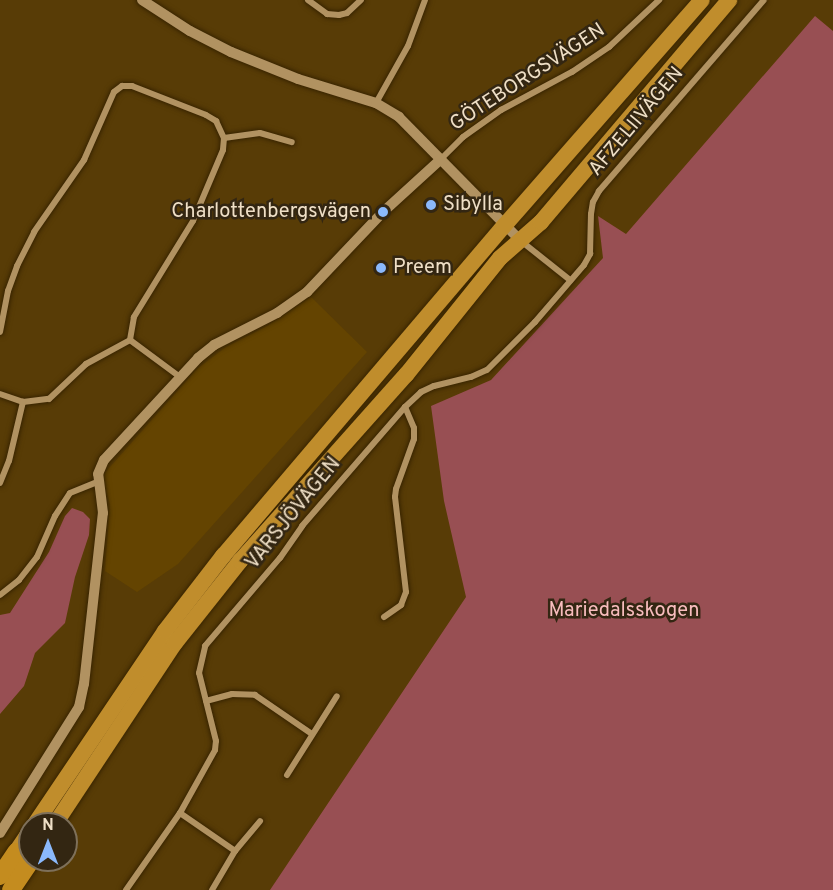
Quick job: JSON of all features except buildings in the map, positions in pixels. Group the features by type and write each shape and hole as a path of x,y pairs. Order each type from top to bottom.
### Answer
{"highway":[{"path":"43,812 165,631 216,566 504,226 702,0"},
{"path":"63,812 137,699 201,610 406,375 451,316 519,239 541,222 729,0"},
{"path":"0,876 18,860"},
{"path":"11,890 18,870"}],"street":[{"path":"142,0 190,31 231,52 298,79 376,103 399,117 504,226 570,280"},
{"path":"308,0 327,14 339,15 347,13 361,0"},
{"path":"376,103 408,46 425,0"},
{"name":"GÖTEBORGSVÄGEN","path":"441,159 463,137 501,110 572,72 609,47 659,0"},
{"name":"AFZELIIVÄGEN","path":"570,280 584,265 590,254 593,202 599,191 764,0"},
{"path":"0,332 8,291 17,266 34,232 84,160 114,92 122,86 132,87 207,115 216,121 224,138 223,150 193,221 134,317 130,340"},
{"path":"224,138 260,133 292,142"},
{"path":"0,833 79,707 84,684 103,513 97,482 104,460 180,377 214,345 277,313 307,292 383,212 441,159"},
{"name":"VARSJÖVÄGEN","path":"126,890 180,813 215,750 216,741 199,665 205,646 280,558 302,526 405,407 421,392 434,386 471,377 498,362 570,280"},
{"path":"130,340 180,377"},
{"path":"0,394 23,402 49,399 86,364 130,340"},
{"path":"0,483 9,461 23,402"},
{"path":"384,617 401,604 406,592 395,497 414,439 414,428 405,407"},
{"path":"0,595 19,580 37,557 55,516 70,493 97,482"},
{"path":"206,701 232,694 255,695 312,734"},
{"path":"287,775 337,696"},
{"path":"180,813 235,851"},
{"path":"212,890 235,851 260,820"}],"shaded area":[{"path":"311,297 367,352 178,564 137,592 105,571 110,504 102,476 197,369 226,347 267,326"}],"green space":[{"name":"Mariedalsskogen","path":"815,16 833,31 833,890 270,890 466,597 444,501 431,406 491,380 603,258 598,216 626,234"},
{"path":"72,508 83,512 90,519 89,535 75,577 65,623 35,653 24,686 0,714 0,615 10,613 49,552 65,516"}],"place":[{"name":"Sibylla","path":"431,205"},
{"name":"Charlottenbergsvägen","path":"383,212"},
{"name":"Preem","path":"381,268"}]}
